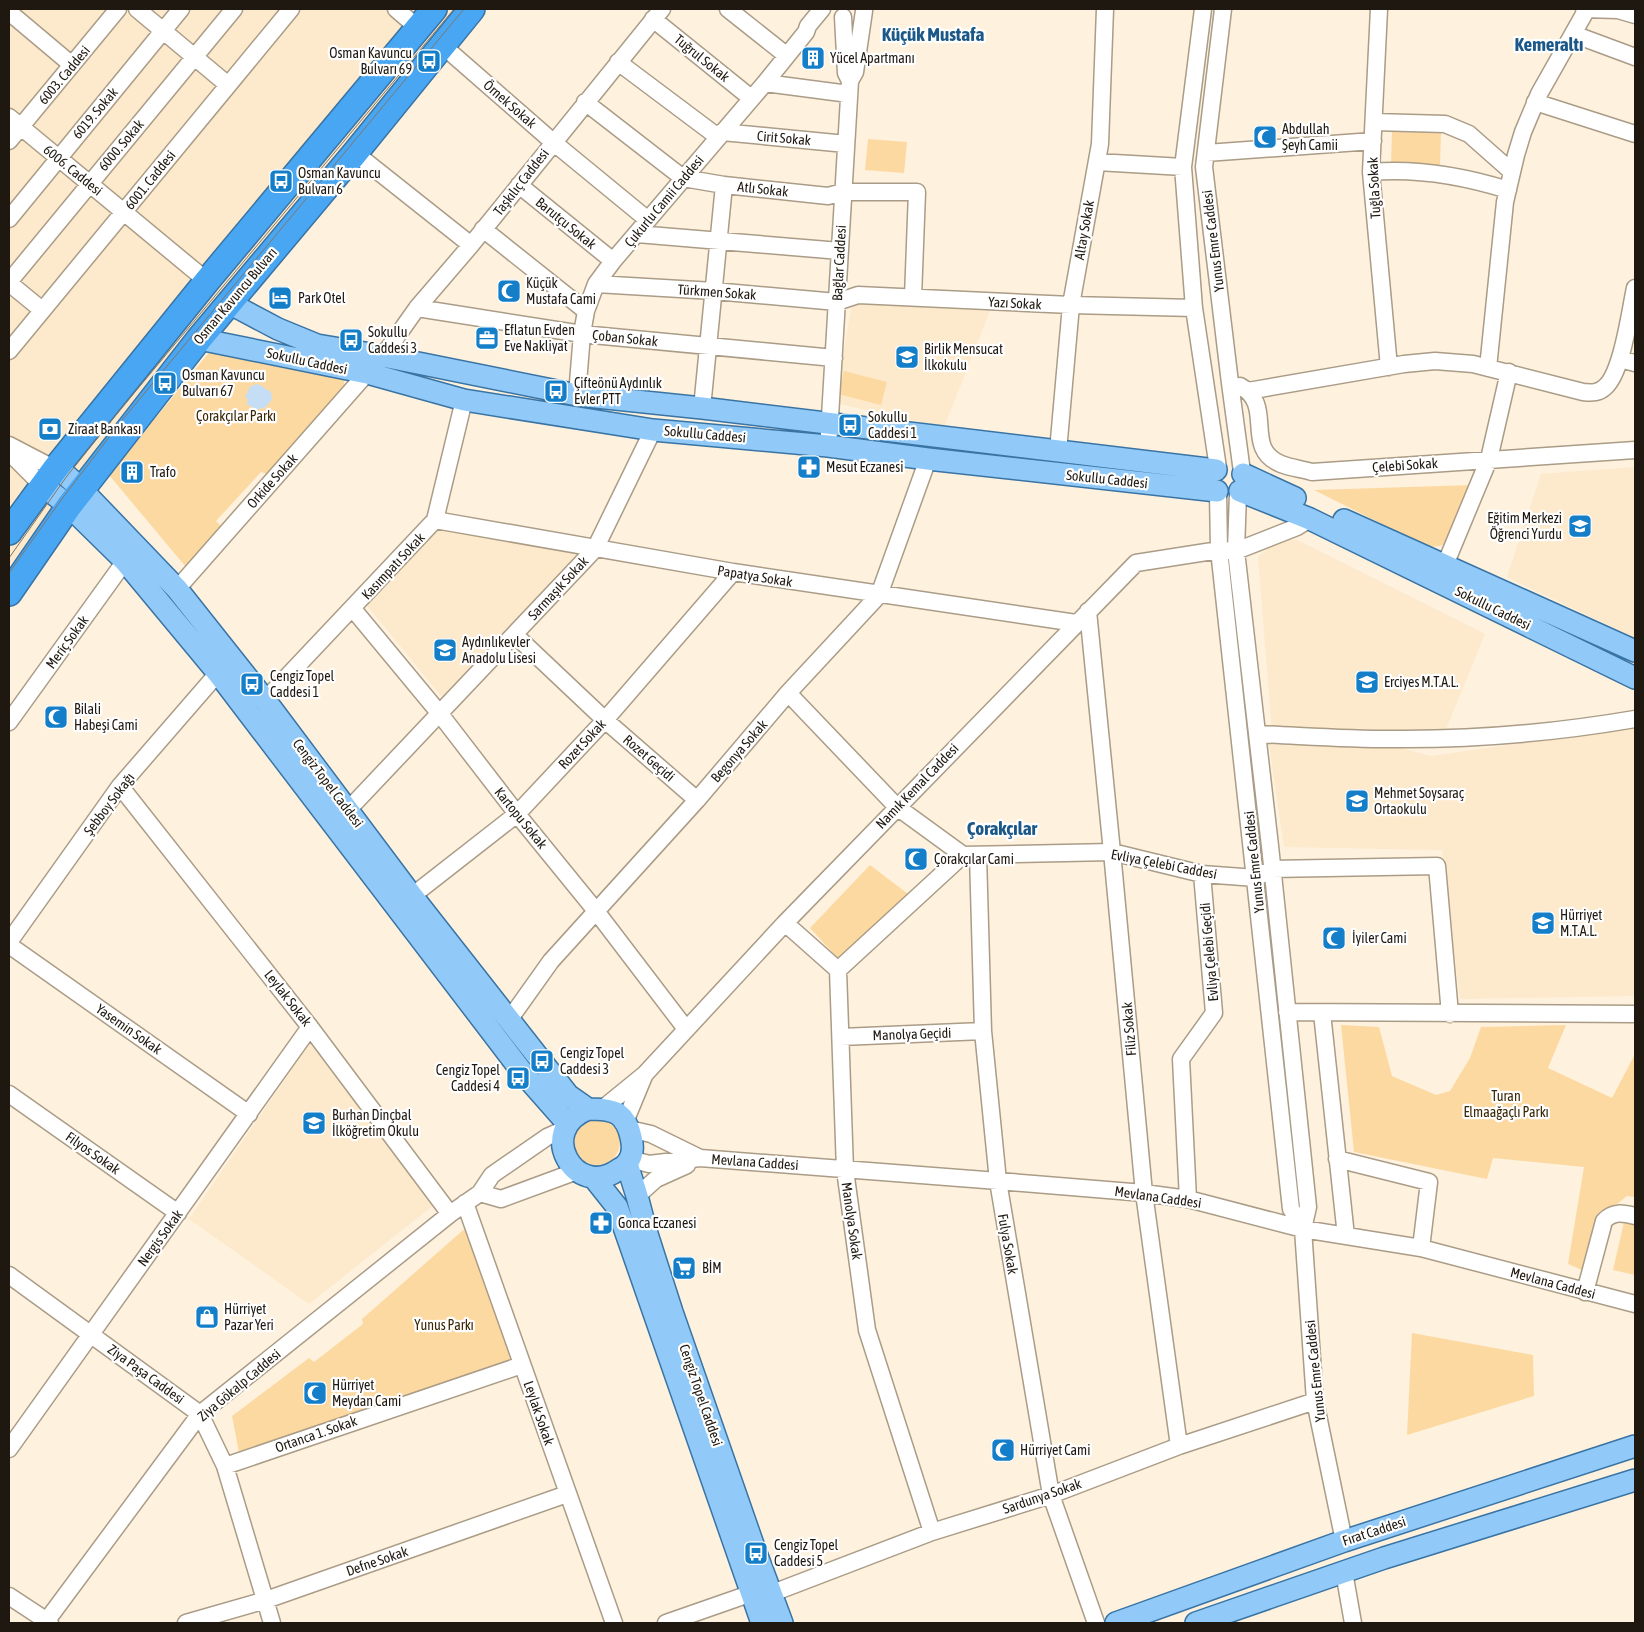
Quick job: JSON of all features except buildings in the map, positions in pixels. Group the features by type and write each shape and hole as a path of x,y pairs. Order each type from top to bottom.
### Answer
{"highway":[{"path":"9,532 49,477 207,281 434,9"},
{"name":"Osman Kavuncu Bulvarı","path":"9,593 76,498 199,339 355,153 472,9"}],"main road":[{"name":"Sokullu Caddesi","path":"229,303 278,329 317,345 383,356 577,395 1217,469"},
{"name":"Sokullu Caddesi","path":"199,339 367,373 464,400 652,430 828,446 928,459 1233,486 1445,565 1635,651"},
{"path":"1217,469 1212,482 1233,486"},
{"name":"Cengiz Topel Caddesi","path":"49,477 67,476 76,498 125,561 218,673 523,1073 566,1126"},
{"name":"Sokullu Caddesi","path":"1233,486 1310,518 1635,678"},
{"name":"Cengiz Topel Caddesi","path":"76,498 176,589 265,700 412,896 568,1096 595,1109"},
{"path":"595,1109 618,1114 627,1126 632,1141 628,1162 614,1173 585,1174 571,1165 564,1152 562,1144 566,1126 574,1116 595,1109"},
{"name":"Cengiz Topel Caddesi","path":"628,1162 647,1234 761,1593 762,1623"},
{"name":"Cengiz Topel Caddesi","path":"585,1174 617,1207 761,1593 782,1623"},
{"name":"Fırat Caddesi","path":"1116,1623 1344,1541 1635,1446"},
{"path":"1196,1623 1344,1572 1633,1482"}],"street":[{"name":"6003. Caddesi","path":"9,141 14,122 72,65 118,9"},
{"path":"137,9 228,85"},
{"name":"6019. Sokak","path":"9,219 181,9"},
{"name":"6000. Sokak","path":"9,282 234,9"},
{"name":"6001. Caddesi","path":"9,351 291,9"},
{"path":"396,9 418,28"},
{"path":"728,9 786,55"},
{"name":"Altay Sokak","path":"1058,452 1071,305 1100,144 1105,9"},
{"name":"Yunus Emre Caddesi","path":"1203,9 1183,167 1194,308 1217,469"},
{"name":"Yunus Emre Caddesi","path":"1223,9 1204,167 1230,384 1236,551 1308,1206 1303,1229 1315,1401 1344,1541"},
{"name":"Tuğla Sokak","path":"1379,9 1371,172 1389,367"},
{"path":"1488,368 1508,190 1523,132 1535,102 1586,9 1618,10 1635,15"},
{"path":"833,11 854,17 865,10"},
{"name":"Bağlar Caddesi","path":"849,87 855,72 865,10"},
{"name":"Çukurlu Camii Caddesi","path":"577,395 582,334 586,312 596,284 765,82 806,32 808,26 833,11"},
{"name":"Bağlar Caddesi","path":"828,446 849,87 833,11"},
{"path":"9,12 72,65"},
{"name":"Taşkılıç Caddesi","path":"383,356 417,308 471,245 658,14"},
{"name":"Tuğrul Sokak","path":"658,14 751,98"},
{"path":"1573,34 1635,57"},
{"name":"Örnek Sokak","path":"442,45 553,142 648,220"},
{"path":"618,62 720,134"},
{"path":"765,82 849,87"},
{"path":"585,102 683,178"},
{"path":"1535,102 1635,134"},
{"name":"6006. Caddesi","path":"14,122 207,281"},
{"path":"1374,122 1445,124 1469,134 1512,172"},
{"name":"Cirit Sokak","path":"720,134 846,144"},
{"path":"1206,154 1373,141"},
{"path":"355,153 471,245"},
{"path":"1096,162 1183,167"},
{"path":"1371,172 1401,171 1439,174 1467,178 1508,190"},
{"name":"Atlı Sokak","path":"683,178 724,185 828,196 843,192 917,192 912,298"},
{"name":"Barutçu Sokak","path":"519,185 614,261"},
{"path":"702,408 724,185"},
{"path":"483,229 586,312"},
{"path":"637,234 840,251"},
{"path":"9,282 42,310"},
{"name":"Türkmen Sokak","path":"596,284 714,291 837,302"},
{"path":"1230,384 1248,391 1435,361 1473,364 1590,393 1597,392 1609,383 1628,361 1635,288"},
{"name":"Yazı Sokak","path":"837,302 858,295 1071,305 1194,308"},
{"name":"Çoban Sokak","path":"417,308 582,334 834,358"},
{"path":"1445,565 1489,459 1509,372"},
{"name":"Orkide Sokak","path":"176,589 367,373"},
{"name":"Çelebi Sokak","path":"1248,391 1258,408 1261,445 1270,456 1281,464 1312,472 1635,450"},
{"name":"Kasımpatı Sokak","path":"265,700 435,520 464,400"},
{"name":"Sarmaşık Sokak","path":"348,810 595,549 652,430"},
{"path":"9,444 49,477"},
{"path":"9,452 49,477"},
{"name":"Begonya Sokak","path":"509,1020 551,961 697,800 788,693 879,595 928,459"},
{"name":"Yunus Emre Caddesi","path":"1233,486 1219,550 1291,1209 1303,1229"},
{"path":"1236,551 1297,527 1310,518"},
{"name":"Papatya Sokak","path":"435,520 732,572 1076,623"},
{"path":"1239,579 1253,556 1271,537"},
{"name":"Namık Kemal Caddesi","path":"595,1109 645,1074 785,923 1136,563 1219,550 1236,551"},
{"name":"Meriç Sokak","path":"9,722 125,561"},
{"name":"Rozet Sokak","path":"412,896 517,814 605,720 732,572"},
{"name":"Kartopu Sokak","path":"353,609 440,714 517,814 596,911 686,1029"},
{"name":"Filiz Sokak","path":"1088,611 1144,1193 1180,1446"},
{"name":"Rozet Geçidi","path":"515,635 605,720 697,800"},
{"name":"Şebboy Sokağı","path":"9,944 120,786 218,673"},
{"path":"785,923 838,970 970,855 897,807 788,693"},
{"path":"1257,734 1402,740 1469,738 1556,731 1635,719"},
{"name":"Leylak Sokak","path":"120,786 310,1027 450,1214"},
{"name":"Evliya Çelebi Caddesi","path":"970,855 1112,852 1202,874 1256,878"},
{"name":"Fulya Sokak","path":"970,855 983,1031 998,1181 1051,1495 1096,1623"},
{"path":"1256,878 1271,869 1437,866 1450,1014"},
{"name":"Evliya Çelebi Geçidi","path":"1188,1198 1181,1059 1214,1013 1202,874"},
{"name":"Yasemin Sokak","path":"9,944 249,1114"},
{"name":"Manolya Sokak","path":"838,970 845,1170 867,1330 932,1532"},
{"path":"1287,1012 1635,1014"},
{"path":"1322,1013 1346,1236"},
{"name":"Nergis Sokak","path":"9,1449 310,1027"},
{"name":"Manolya Geçidi","path":"841,1037 983,1031"},
{"name":"Namık Kemal Caddesi","path":"627,1126 645,1074"},
{"name":"Filyos Sokak","path":"9,1094 178,1213"},
{"name":"Ziya Gökalp Caddesi","path":"47,1623 200,1414 450,1214 480,1193 492,1175 547,1136 566,1126"},
{"name":"Mevlana Caddesi","path":"627,1126 651,1134 700,1158"},
{"name":"Mevlana Caddesi","path":"638,1196 656,1180 700,1158"},
{"name":"Mevlana Caddesi","path":"628,1162 649,1164 700,1158 1188,1198 1303,1229 1421,1248 1635,1304"},
{"path":"1338,1159 1429,1182 1421,1248"},
{"path":"480,1193 501,1199 585,1174"},
{"name":"Leylak Sokak","path":"465,1203 614,1623"},
{"path":"1585,1292 1604,1221 1610,1216 1619,1213 1635,1216"},
{"name":"Ziya Paşa Caddesi","path":"9,1275 200,1414 225,1466 272,1623"},
{"name":"Ortanca 1. Sokak","path":"225,1466 522,1365"},
{"name":"Sardunya Sokak","path":"666,1623 761,1593 932,1532 1051,1495 1180,1446 1315,1401"},
{"name":"Defne Sokak","path":"186,1623 266,1600 567,1494"},
{"path":"1344,1572 1353,1623"},
{"path":"9,1596 47,1623"}],"shaded area":[{"path":"9,9 456,9 64,490 9,567"},
{"name":"Birlik Mensucat İlkokulu","path":"852,303 990,311 944,427 835,403"},
{"name":"Eğitim Merkezi Öğrenci Yurdu","path":"1635,467 1635,638 1507,577 1541,474"},
{"name":"Aydınlıkevler Anadolu Lisesi","path":"429,529 578,548 580,554 442,697 365,603"},
{"name":"Erciyes M.T.A.L.","path":"1283,540 1297,540 1485,634 1446,729 1421,732 1272,731 1258,557 1270,547"},
{"name":"Hürriyet M.T.A.L.","path":"1635,727 1635,996 1460,999 1442,850 1284,847 1269,744 1400,748 1431,756"},
{"name":"Burhan Dinçbal İlköğretim Okulu","path":"310,1043 435,1204 309,1304 189,1219"}],"green space":[{"path":"1392,132 1441,133 1440,165 1391,164"},
{"path":"868,139 907,142 904,173 865,170"},
{"name":"Çorakçılar Parkı","path":"211,350 344,378 344,391 270,475 261,472 216,521 224,529 192,565 185,566 109,475"},
{"path":"844,371 887,382 881,405 838,394"},
{"path":"1473,485 1449,541 1440,546 1428,547 1314,490"},
{"path":"870,865 912,897 842,963 810,928"},
{"name":"Turan Elmaağaçlı Parkı","path":"1341,1025 1379,1027 1392,1076 1436,1095 1450,1091 1470,1058 1481,1027 1566,1025 1548,1068 1612,1098 1635,1054 1635,1197 1627,1196 1607,1212 1591,1274 1568,1264 1584,1167 1493,1158 1487,1179 1354,1152"},
{"path":"592,1119 602,1119 614,1125 619,1133 619,1151 614,1159 606,1164 592,1165 584,1162 577,1155 574,1147 574,1137 577,1129 584,1122"},
{"path":"1624,1222 1635,1224 1635,1275 1613,1270"},
{"name":"Yunus Parkı","path":"469,1225 519,1363 384,1403 385,1410 240,1458 232,1416 309,1358 314,1362 363,1324 362,1319"},
{"path":"1412,1333 1533,1355 1534,1396 1407,1435"}],"water":[{"path":"258,384 271,392 272,399 266,407 256,410 247,404 248,399 245,397 250,387"}],"tram line":[{"path":"9,558 67,476 115,416 454,9"},
{"path":"9,573 61,500 123,419 464,9"}],"place":[{"name":"Yücel Apartmanı","path":"813,58"},
{"name":"Osman Kavuncu Bulvarı 69","path":"429,61"},
{"name":"Abdullah Şeyh Camii","path":"1265,137"},
{"name":"Osman Kavuncu Bulvarı 6","path":"281,181"},
{"name":"Küçük Mustafa Cami","path":"509,291"},
{"name":"Park Otel","path":"280,298"},
{"name":"Eflatun Evden Eve Nakliyat","path":"487,338"},
{"name":"Sokullu Caddesi 3","path":"351,340"},
{"name":"Birlik Mensucat İlkokulu","path":"907,357"},
{"name":"Osman Kavuncu Bulvarı 67","path":"165,383"},
{"name":"Çifteönü Aydınlık Evler PTT","path":"556,391"},
{"name":"Sokullu Caddesi 1","path":"850,425"},
{"name":"Ziraat Bankası","path":"50,429"},
{"name":"Mesut Eczanesi","path":"809,467"},
{"name":"Trafo","path":"132,472"},
{"name":"Eğitim Merkezi Öğrenci Yurdu","path":"1580,526"},
{"name":"Aydınlıkevler Anadolu Lisesi","path":"445,650"},
{"name":"Erciyes M.T.A.L.","path":"1367,682"},
{"name":"Cengiz Topel Caddesi 1","path":"252,684"},
{"name":"Bilali Habeşi Cami","path":"56,717"},
{"name":"Mehmet Soysaraç Ortaokulu","path":"1357,801"},
{"name":"Çorakçılar Cami","path":"916,859"},
{"name":"Hürriyet M.T.A.L.","path":"1543,923"},
{"name":"İyiler Cami","path":"1334,938"},
{"name":"Cengiz Topel Caddesi 3","path":"542,1061"},
{"name":"Cengiz Topel Caddesi 4","path":"518,1078"},
{"name":"Burhan Dinçbal İlköğretim Okulu","path":"314,1123"},
{"name":"Gonca Eczanesi","path":"601,1223"},
{"name":"BİM","path":"684,1268"},
{"name":"Hürriyet Pazar Yeri","path":"207,1317"},
{"name":"Hürriyet Meydan Cami","path":"315,1393"},
{"name":"Hürriyet Cami","path":"1003,1450"},
{"name":"Cengiz Topel Caddesi 5","path":"756,1553"}],"district":[{"name":"Küçük Mustafa","path":"933,34"},
{"name":"Kemeraltı","path":"1549,44"},
{"name":"Çorakçılar","path":"1002,828"}]}
